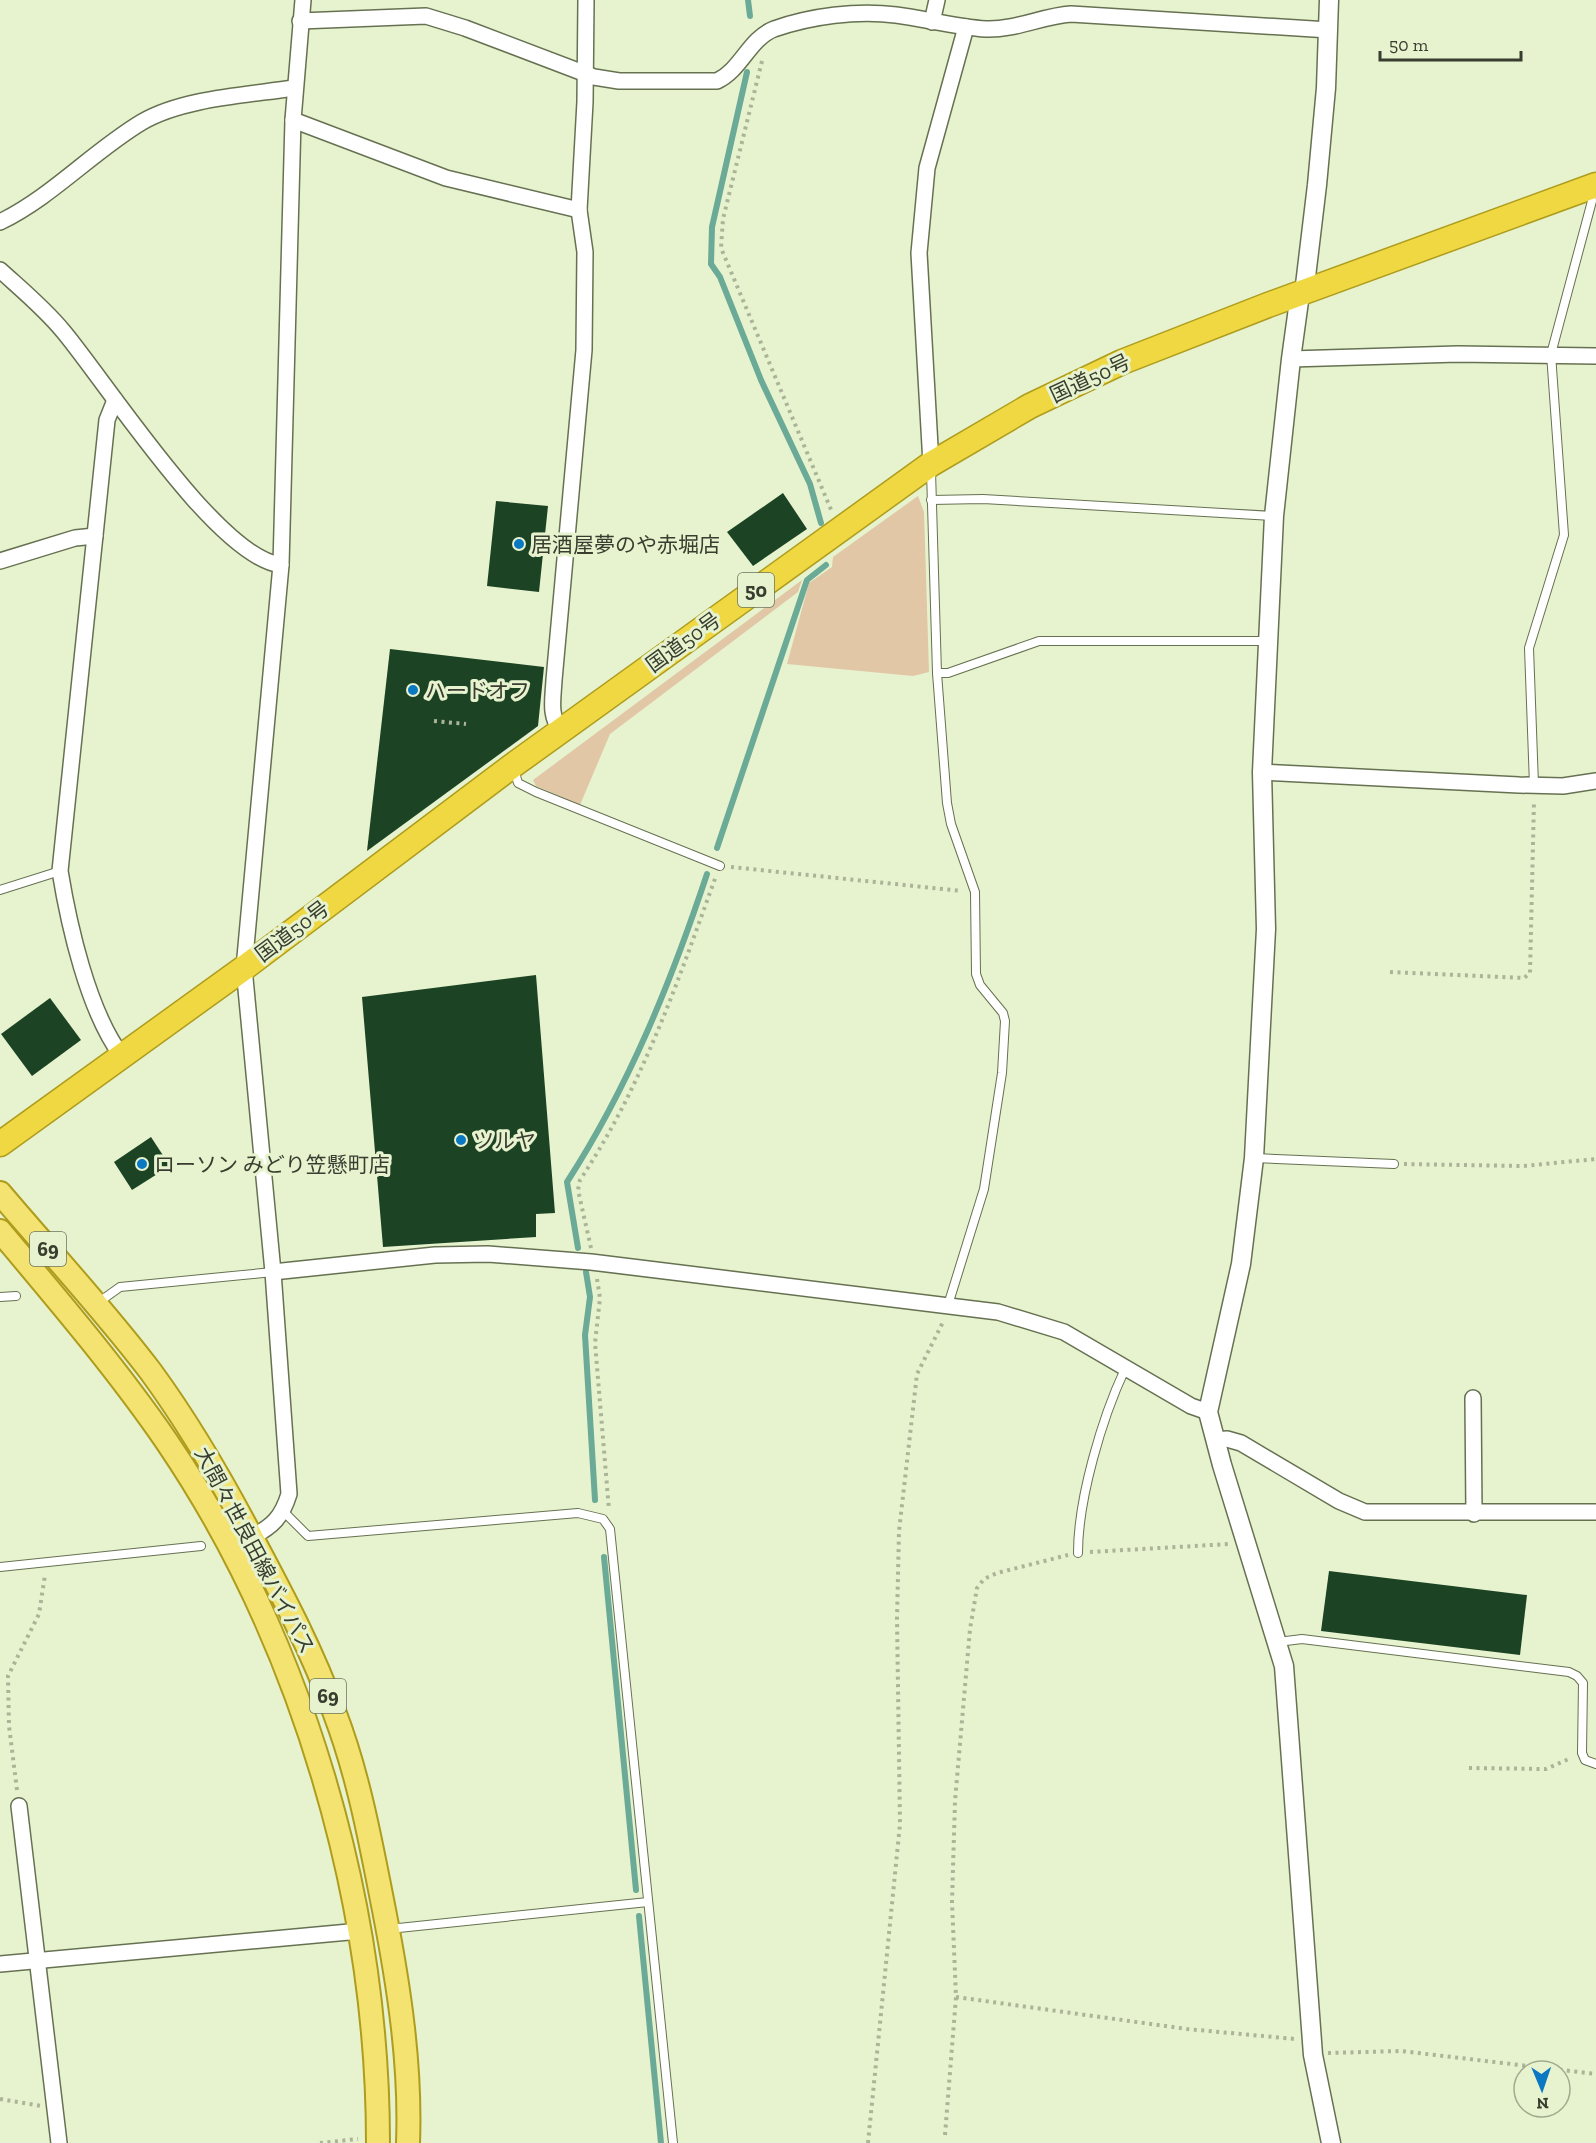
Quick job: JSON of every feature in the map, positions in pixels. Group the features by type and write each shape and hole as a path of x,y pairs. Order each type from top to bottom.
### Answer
{"highway":[{"name":"国道50号","path":"0,1144 244,968 512,766 931,464 1073,384 1206,328 1593,186"}],"main road":[{"name":"大間々世良田線バイパス","path":"0,1193 150,1372 189,1428 283,1594 336,1715 354,1774 398,1977 407,2074 408,2143"},
{"name":"大間々世良田線バイパス","path":"0,1231 110,1363 168,1444 228,1545 267,1625 328,1789 360,1931 373,2029 378,2140"}],"street":[{"path":"252,1537 276,1523 284,1512 289,1494 273,1272 244,968 281,565 292,120 303,0"},
{"path":"561,731 554,721 552,712 584,350 585,252 579,210 586,0"},
{"path":"932,22 937,0"},
{"path":"1329,0 1329,30 1317,185 1291,359 1274,516 1262,772 1266,924 1254,1158 1241,1264 1209,1412 1215,1440 1284,1666 1312,2046 1331,2143"},
{"path":"300,21 426,16 585,74 619,81 717,81 728,74 752,46 776,28 853,13 895,15 966,27 1006,28 1046,17 1071,14 1329,30"},
{"path":"931,464 919,253 927,168 966,27"},
{"path":"0,222 24,211 68,179 113,141 144,120 172,109 294,88"},
{"path":"292,120 446,178 579,210"},
{"path":"0,270 62,330 115,400 214,520 252,554 265,562 281,565"},
{"path":"1291,359 1551,354 1596,356"},
{"path":"115,400 107,420 60,871 69,926 99,1015 111,1041 121,1055"},
{"path":"0,561 75,538 95,536"},
{"path":"1262,772 1563,786 1596,781"},
{"path":"273,1272 435,1255 488,1254 591,1262 998,1311 1064,1332 1191,1406 1209,1412"},
{"path":"1473,1398 1474,1514"},
{"path":"1215,1440 1227,1439 1241,1443 1339,1501 1365,1512 1474,1514 1596,1512"},
{"path":"19,1806 59,2143"},
{"path":"0,1964 360,1931"}],"lane":[{"path":"1534,785 1529,648 1564,535 1551,354 1592,201 1593,186"},
{"path":"931,464 937,674 947,803 951,824 973,879 976,974 980,985 1003,1012 1005,1021 1002,1073 984,1189 948,1305"},
{"path":"931,500 983,500 1274,516"},
{"path":"937,674 948,673 1039,641 1267,641"},
{"path":"512,766 518,783 536,792 720,866"},
{"path":"0,890 60,871"},
{"path":"1254,1158 1394,1164"},
{"path":"96,1305 120,1287 273,1272"},
{"path":"0,1297 16,1296"},
{"path":"1078,1553 1089,1476 1117,1386 1125,1369"},
{"path":"284,1512 308,1536 578,1513 603,1519 610,1529 673,2143"},
{"path":"0,1567 201,1546"},
{"path":"1278,1642 1302,1638 1569,1672 1583,1683 1582,1753 1586,1760 1596,1764"},
{"path":"388,1929 648,1902"}],"path":[{"path":"752,46 763,56 723,219 721,248 839,530"},
{"path":"434,721 466,724"},
{"path":"1390,972 1524,978 1530,973 1534,785"},
{"path":"610,1529 595,1343 600,1298 578,1190 580,1180 615,1120 657,1034 720,866 975,892"},
{"path":"1394,1164 1523,1166 1596,1159"},
{"path":"868,2143 900,1824 897,1619 899,1531 917,1374 944,1319 948,1305"},
{"path":"945,2135 956,1997 952,1902 955,1801 970,1629 977,1588 984,1579 997,1573 1078,1553 1246,1543"},
{"path":"19,1806 9,1726 8,1676 39,1614 44,1594 44,1562"},
{"path":"1469,1768 1545,1769 1582,1753"},
{"path":"956,1997 1186,2029 1270,2038 1312,2046 1401,2051 1596,2074"},
{"path":"0,2099 55,2108"},
{"path":"320,2143 378,2140"}],"shaded area":[{"path":"918,496 924,512 929,672 913,676 787,664 809,583 832,567 833,557"},
{"path":"802,580 798,592 610,734 580,805 536,786 533,780"}],"building":[{"path":"783,493 807,529 753,566 727,532"},
{"path":"496,501 548,506 539,592 487,586"},
{"path":"390,649 544,667 538,726 367,851"},
{"path":"536,975 555,1213 536,1214 536,1237 383,1247 362,997"},
{"path":"50,998 81,1040 32,1076 1,1034"},
{"name":"ローソン みどり笠懸町店","path":"151,1137 170,1166 132,1190 114,1162"},
{"path":"1329,1571 1527,1595 1520,1655 1321,1631"}],"waterway":[{"path":"748,0 750,16"},
{"path":"747,72 712,227 711,264 720,277 761,380 810,484 821,523"},
{"path":"717,848 807,580 826,565"},
{"path":"578,1248 567,1182 610,1109 647,1032 679,954 707,874"},
{"path":"586,1272 590,1297 585,1335 595,1500"},
{"path":"604,1557 636,1890"},
{"path":"639,1916 661,2143"}],"place":[{"name":"居酒屋夢のや赤堀店","path":"519,544"},
{"name":"ハードオフ","path":"413,690"},
{"name":"ツルヤ","path":"461,1140"},
{"name":"ローソン みどり笠懸町店","path":"142,1164"}]}
